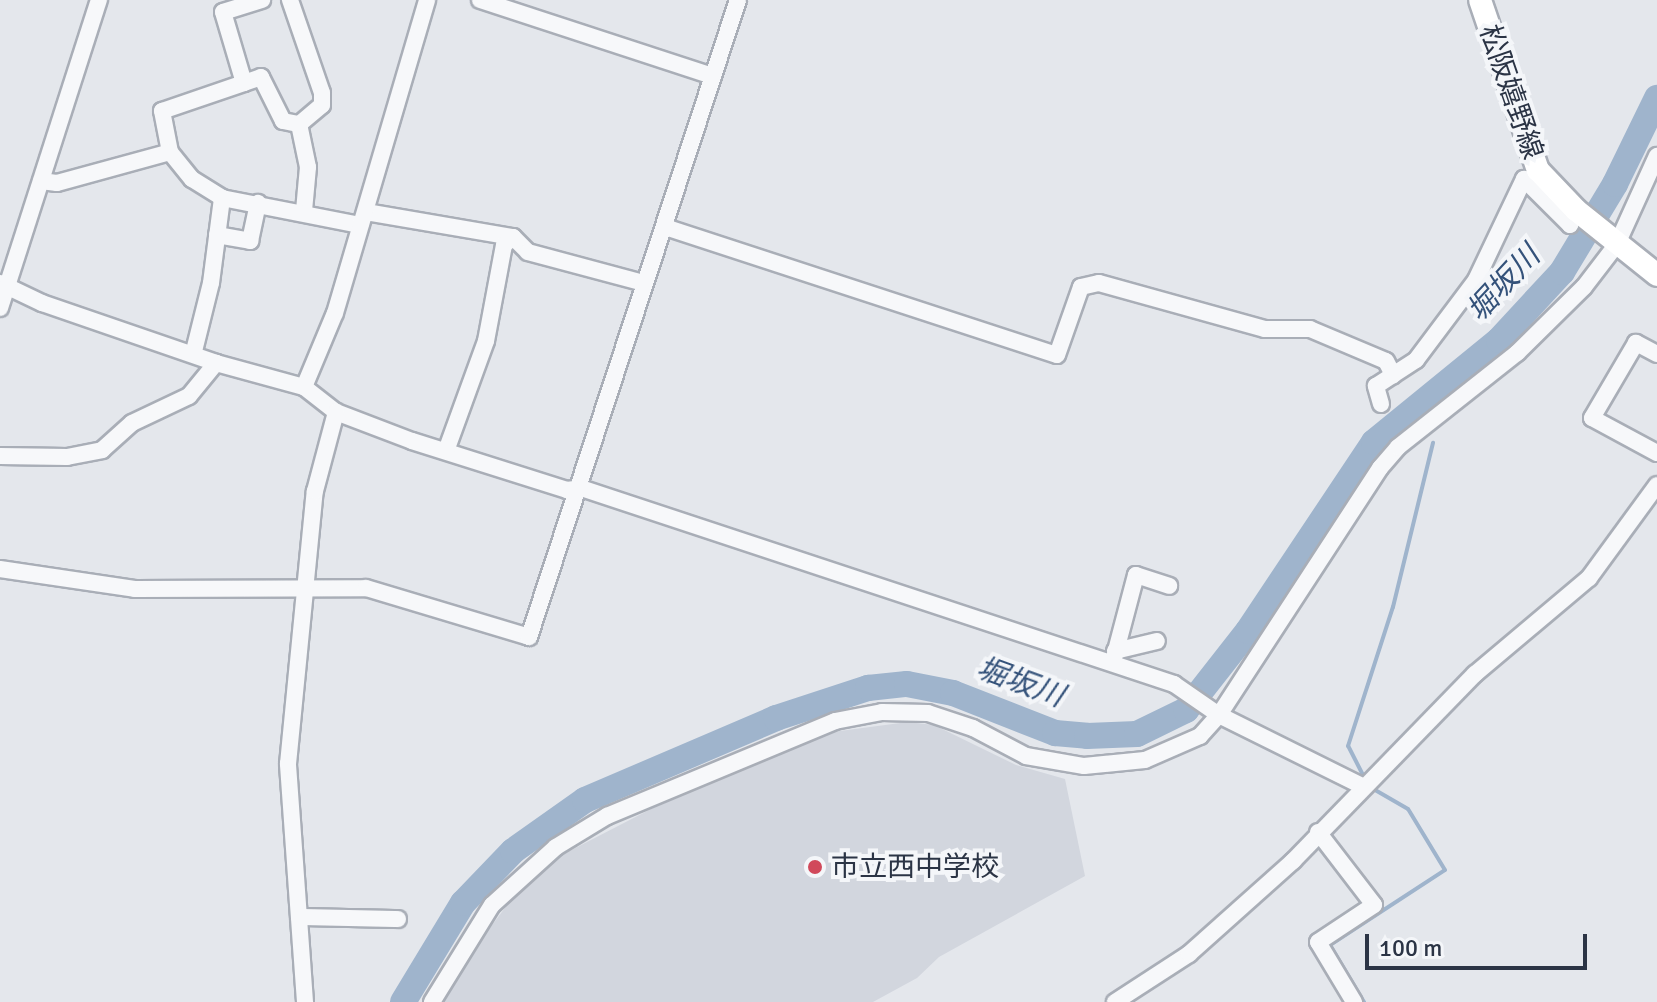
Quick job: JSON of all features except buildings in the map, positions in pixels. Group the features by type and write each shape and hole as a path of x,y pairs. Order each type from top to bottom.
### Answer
{"main road":[{"name":"松阪嬉野線","path":"1480,0 1538,170 1576,210 1657,275"}],"street":[{"path":"0,308 3,284 41,181 99,0"},
{"path":"244,83 223,12 262,0"},
{"path":"290,0 322,93 322,105 299,124"},
{"path":"304,387 335,313 427,0"},
{"path":"0,569 135,589 366,588 529,637 581,488 644,283 738,0"},
{"path":"485,1 713,76"},
{"path":"299,124 283,121 261,77 162,111 170,152 192,179 222,198 513,237 528,252 644,283"},
{"path":"299,124 308,167 304,211"},
{"path":"41,181 57,183 170,152"},
{"path":"432,1002 492,905 556,847 607,816 784,739 859,716 928,713 973,728 1035,758 1106,765 1181,749 1216,714 1380,468 1398,447 1517,353 1584,287 1617,244 1657,156"},
{"path":"1381,404 1376,386 1416,360 1476,280 1524,179 1570,225 1576,210"},
{"path":"194,351 222,198"},
{"path":"217,235 250,241 258,203"},
{"path":"665,227 1057,355 1081,287 1099,283 1265,329 1310,329 1386,361 1393,375"},
{"path":"446,451 486,341 504,245 513,237"},
{"path":"3,284 42,303 194,351 216,363 304,387 336,412 446,451 567,490 581,488 1114,656 1182,691 1216,714 1366,782"},
{"path":"1657,354 1636,343 1592,418 1657,453"},
{"path":"0,456 67,457 102,450 132,423 189,396 216,363"},
{"path":"305,1002 299,917 290,858 288,764 315,491 336,412"},
{"path":"1115,1002 1189,954 1318,832 1475,674 1589,578 1657,485"},
{"path":"1114,656 1136,575 1169,586"},
{"path":"1114,656 1157,641"},
{"path":"1318,832 1374,905 1318,942 1354,1002"},
{"path":"299,917 398,919"}],"shaded area":[{"name":"市立西中学校","path":"908,722 934,725 1016,765 1065,779 1085,876 939,957 917,978 873,1002 443,1002 474,949 511,900 556,858 651,809 832,732"}],"waterway":[{"name":"堀坂川","path":"403,1002 463,903 513,851 585,800 776,718 868,688 907,684 953,693 1055,733 1087,736 1137,734 1186,710 1248,631 1374,442 1499,340 1562,272 1615,184 1657,98"},
{"path":"1365,779 1348,746 1393,607 1433,443"},
{"path":"1364,1002 1330,945 1445,870 1408,809 1370,787"}],"place":[{"name":"市立西中学校","path":"815,867"}]}
